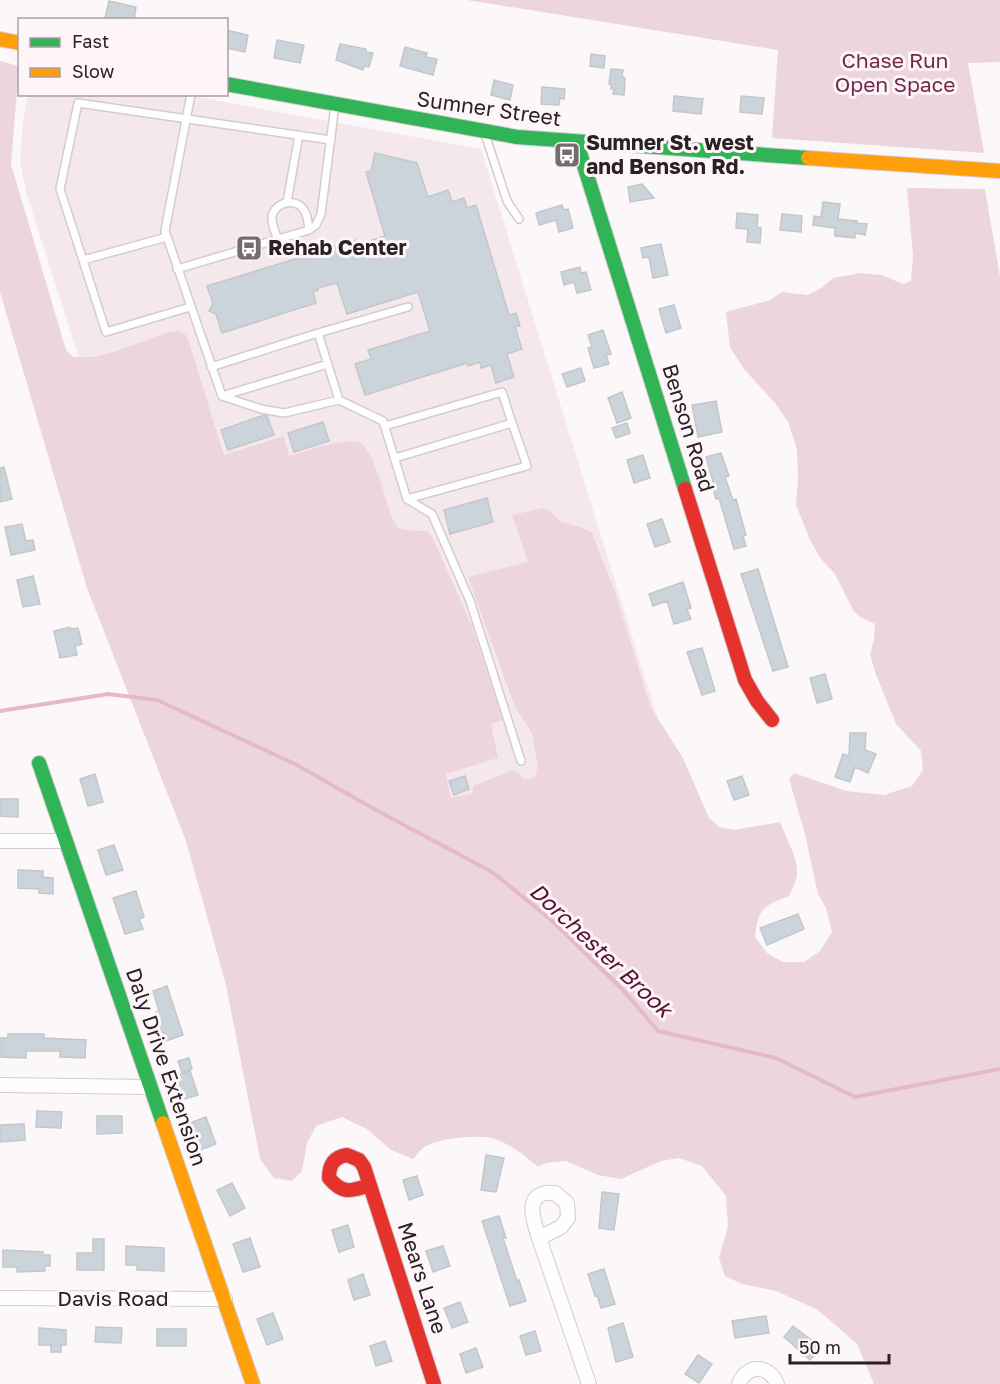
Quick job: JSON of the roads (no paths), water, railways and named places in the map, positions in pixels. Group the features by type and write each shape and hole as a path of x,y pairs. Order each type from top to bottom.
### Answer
{"street":[{"path":"0,39 18,43"},
{"name":"Sumner Street","path":"228,84 517,137 1000,171"},
{"name":"Benson Road","path":"577,142 745,680 757,701 772,720"},
{"name":"Daly Drive Extension","path":"39,763 253,1384"},
{"path":"0,841 65,841"},
{"path":"0,1085 151,1088"},
{"name":"Mears Lane","path":"369,1185 434,1384"},
{"path":"539,1238 589,1384"},
{"name":"Davis Road","path":"0,1298 225,1299"},
{"path":"739,1384 746,1372 758,1369 769,1372 777,1384"}],"lane":[{"path":"191,96 165,231 222,396"},
{"path":"190,308 106,332 60,189 78,103 331,140"},
{"path":"177,269 278,240 309,230 316,225 321,214 335,105"},
{"path":"484,132 507,201 519,219"},
{"path":"287,202 298,135"},
{"path":"278,240 273,225 273,213 276,208 287,202 293,202 303,208 309,230"},
{"path":"83,260 167,237"},
{"path":"211,367 408,307"},
{"path":"318,333 339,400"},
{"path":"222,396 328,364"},
{"path":"385,426 502,392 527,466 407,499"},
{"path":"222,396 261,409 284,413 339,400 383,422 407,499 432,514 470,602 521,761"},
{"path":"395,458 512,423"}],"waterway":[{"name":"Dorchester Brook","path":"0,711 108,694 157,700 297,765 492,872 549,918 622,989 658,1031 776,1058 855,1097 1000,1069"}],"place":[{"name":"Sumner St. west and Benson Rd.","path":"567,155"},
{"name":"Rehab Center","path":"249,248"}],"park label":[{"name":"Chase Run Open Space","path":"895,73"}]}
